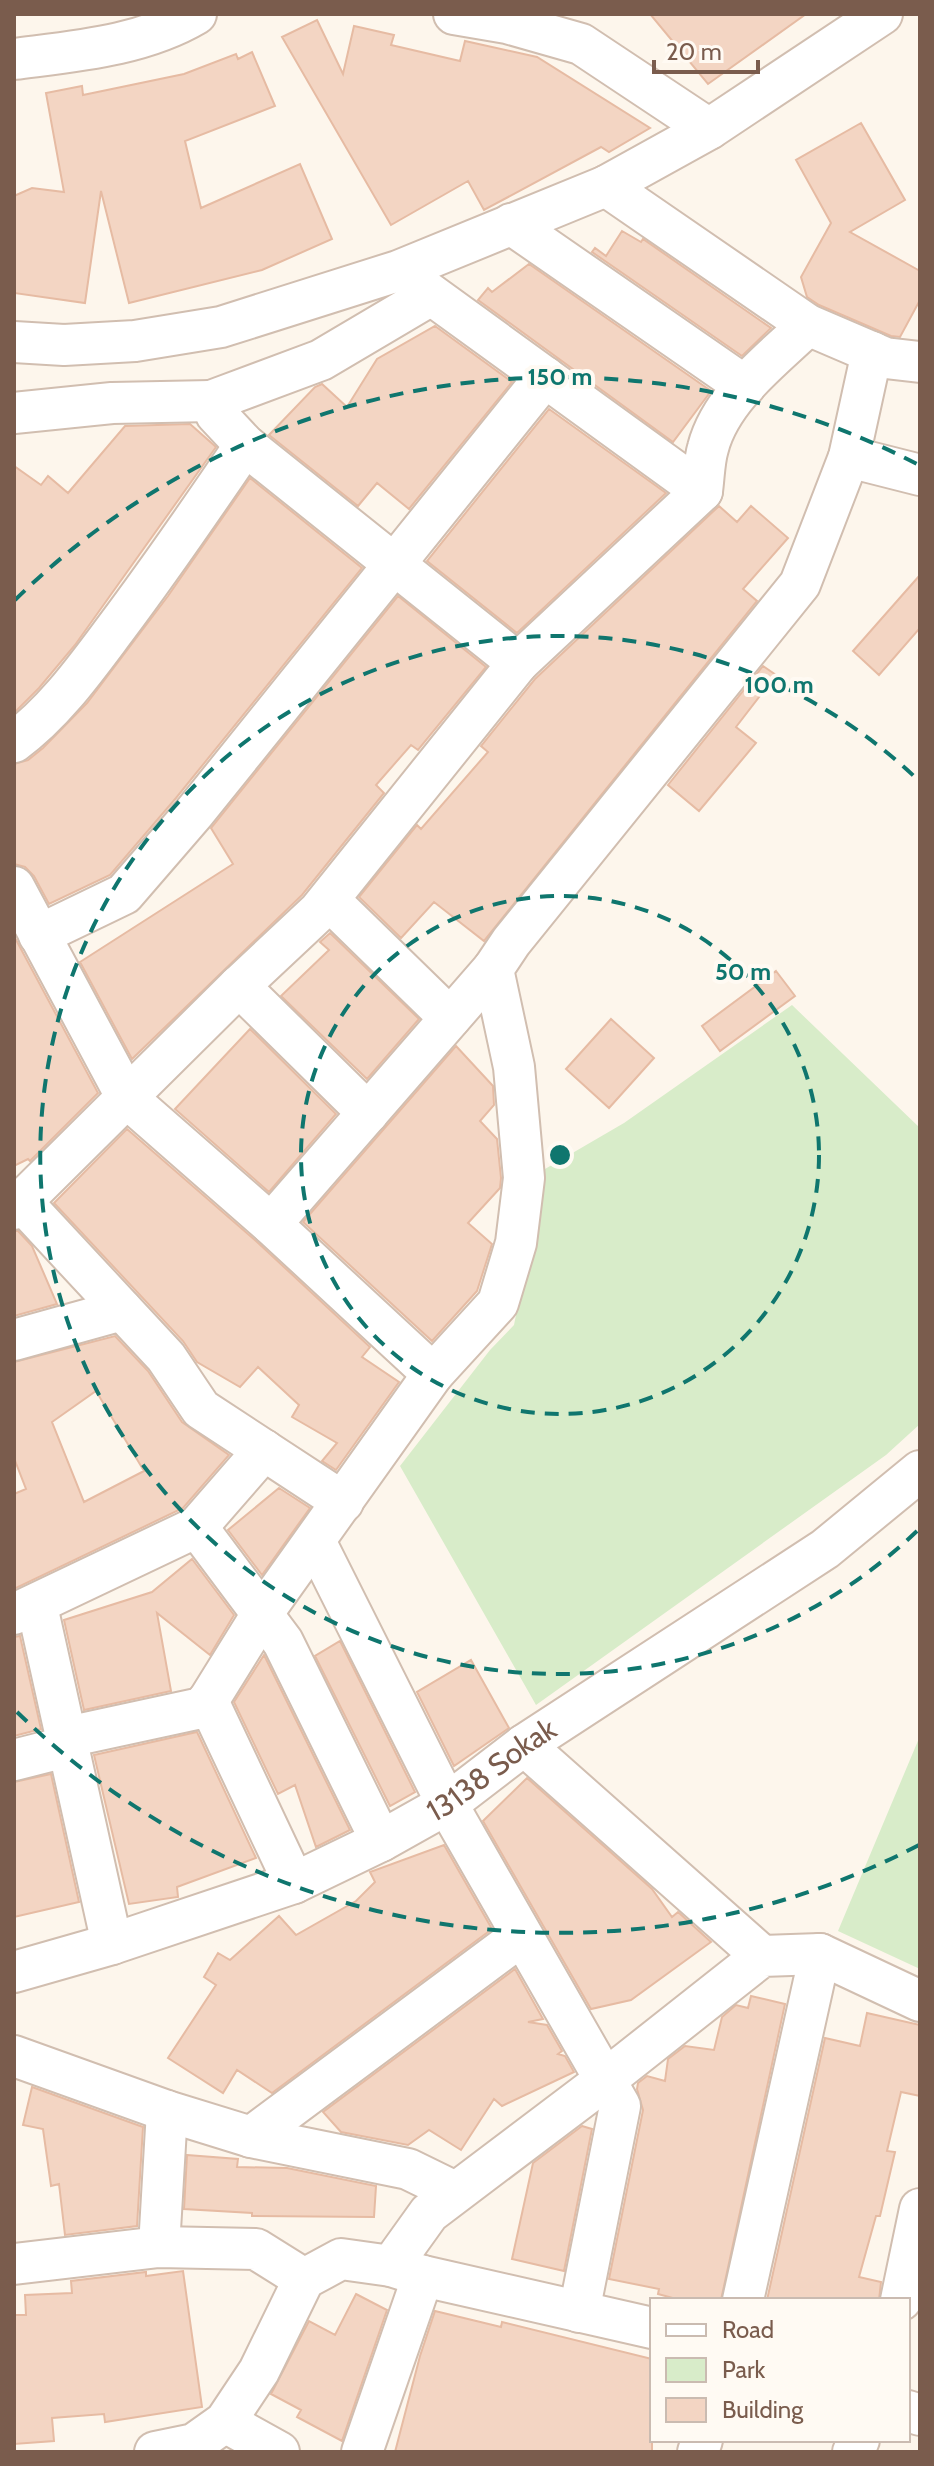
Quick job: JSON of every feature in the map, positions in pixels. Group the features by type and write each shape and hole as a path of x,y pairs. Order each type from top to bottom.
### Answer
{"street":[{"path":"14,59 98,48 177,25 196,14"},
{"path":"454,14 512,18 581,44 709,129"},
{"path":"14,342 64,345 135,341 221,327 398,271 606,186 709,129 882,14"},
{"path":"606,186 808,325 885,358 920,362"},
{"path":"511,224 745,386"},
{"path":"398,271 702,491"},
{"path":"14,413 112,403 211,401 321,360 431,295"},
{"path":"343,1502 201,1409 166,1357 18,1205 319,911 518,663 702,491 708,448 720,418 745,386 808,325"},
{"path":"271,1224 493,969 511,942 800,584 849,457 872,352"},
{"path":"39,935 124,894 194,813 545,377"},
{"path":"211,401 216,414 245,445 518,663"},
{"path":"14,742 33,728 82,674 178,545 245,445"},
{"path":"849,457 920,475"},
{"path":"14,887 127,1098 271,1224 433,1374"},
{"path":"329,900 450,1018"},
{"path":"14,1760 68,1741 201,1708 262,1614 433,1374 498,1303 516,1243 524,1178 514,1067 493,969"},
{"path":"239,986 368,1113"},
{"path":"14,1340 122,1310"},
{"path":"112,1944 68,1741 25,1610 197,1527 264,1450"},
{"name":"13138 Sokak","path":"14,1972 112,1944 294,1883 381,1841 447,1804 524,1745 825,1549 920,1471"},
{"path":"197,1527 283,1642 381,1841"},
{"path":"315,1541 447,1804 620,2106 579,2312"},
{"path":"208,1701 294,1883"},
{"path":"524,1745 762,1956"},
{"path":"251,2137 521,1936"},
{"path":"743,2298 820,1954"},
{"path":"362,2452 407,2271 429,2213 762,1956 820,1954 920,2001"},
{"path":"14,2056 167,2111 251,2137 408,2169 455,2192"},
{"path":"159,2247 167,2111"},
{"path":"901,2298 920,2209"},
{"path":"14,2264 159,2247 256,2249 304,2279"},
{"path":"205,2440 259,2371 304,2279 341,2259 407,2271 650,2328"},
{"path":"155,2452 205,2440 279,2452"}],"green space":[{"path":"792,1005 920,1128 920,1424 886,1455 536,1705 400,1466 490,1350 514,1325 545,1169 624,1123"},
{"path":"920,1736 920,1969 838,1931"}],"building":[{"path":"650,14 806,14 708,84"},
{"path":"317,20 343,74 354,26 394,35 391,45 460,61 465,41 537,57 650,128 609,152 601,147 484,210 468,181 391,225 282,37"},
{"path":"252,52 275,106 185,141 201,208 300,164 332,239 262,270 129,303 101,191 85,303 14,293 14,196 32,188 64,192 46,93 82,86 83,95 184,74 236,54 238,59"},
{"path":"861,123 905,200 850,232 920,271 920,300 900,337 819,305 807,297 801,277 831,223 796,160"},
{"path":"622,231 641,242 643,239 771,328 742,356 592,252 595,248 606,256"},
{"path":"529,264 711,391 673,442 478,300 488,288 492,292"},
{"path":"435,326 512,382 409,509 377,483 358,506 269,435 315,387 322,384 347,407 377,359"},
{"path":"549,409 666,493 517,633 427,561"},
{"path":"190,424 216,447 75,645 14,713 14,466 41,485 48,476 68,493 125,426"},
{"path":"250,478 362,568 110,875 49,904 34,876 25,867 14,864 14,764 28,760 43,748 87,703 168,596"},
{"path":"719,506 737,522 751,506 788,538 743,589 757,601 484,941 434,902 401,938 359,897 417,825 421,829 488,752 481,746 535,679"},
{"path":"920,575 920,628 879,675 853,651"},
{"path":"398,596 486,667 418,750 411,745 376,785 384,793 302,895 132,1059 80,962 233,864 211,828"},
{"path":"763,666 776,675 736,727 756,743 699,811 668,785"},
{"path":"330,933 419,1019 367,1079 281,996 329,950 320,942"},
{"path":"14,936 98,1093 30,1161 28,1159 14,1166"},
{"path":"776,971 795,996 720,1051 702,1026"},
{"path":"611,1019 654,1058 609,1108 566,1069"},
{"path":"250,1029 336,1114 269,1192 175,1109"},
{"path":"456,1046 493,1086 494,1105 480,1121 497,1139 501,1178 500,1188 468,1223 492,1244 477,1291 432,1341 303,1222"},
{"path":"127,1129 256,1241 370,1347 362,1357 399,1382 336,1470 322,1461 337,1443 292,1417 299,1405 258,1367 240,1387 197,1362 183,1341 54,1203"},
{"path":"14,1231 18,1231 32,1246 57,1304 14,1316"},
{"path":"115,1336 148,1371 182,1422 229,1455 183,1508 14,1589 14,1494 26,1489 14,1458 14,1362","holes":["96,1391 144,1471 84,1502 52,1422"]},
{"path":"279,1488 310,1508 262,1575 228,1530"},
{"path":"192,1559 234,1615 210,1655 157,1613 171,1691 84,1710 64,1620 152,1592"},
{"path":"20,1636 41,1729 14,1736 14,1637"},
{"path":"340,1641 415,1792 390,1806 315,1656"},
{"path":"264,1655 350,1830 316,1847 295,1785 278,1794 234,1702"},
{"path":"471,1660 509,1728 454,1766 417,1692"},
{"path":"197,1732 256,1858 177,1887 178,1897 129,1904 94,1755"},
{"path":"51,1774 79,1902 14,1917 14,1782"},
{"path":"527,1778 652,1889 672,1917 678,1912 711,1942 631,2000 591,2009 483,1821"},
{"path":"444,1845 492,1929 272,2093 237,2070 223,2093 168,2058 216,1985 204,1977 218,1953 230,1960 279,1916 296,1935 356,1901 375,1882 370,1872"},
{"path":"515,1969 543,2019 528,2022 547,2025 562,2051 558,2054 565,2056 574,2072 502,2106 494,2099 461,2150 429,2130 408,2145 341,2132 323,2112"},
{"path":"751,1996 785,2004 721,2298 673,2298 658,2294 659,2289 609,2279 643,2110 638,2083 647,2076 665,2081 668,2059 685,2046 714,2050 722,2017 736,2005 748,2008"},
{"path":"867,2013 920,2025 920,2096 901,2092 887,2151 895,2152 880,2216 876,2216 859,2277 881,2282 879,2298 767,2298 825,2038 860,2046"},
{"path":"32,2087 143,2127 137,2226 65,2235 59,2184 51,2186 43,2129 23,2125"},
{"path":"582,2126 592,2129 564,2271 512,2259 533,2163"},
{"path":"187,2155 238,2159 237,2167 287,2168 376,2186 374,2217 252,2216 252,2213 184,2209"},
{"path":"183,2271 202,2407 105,2422 104,2414 52,2418 54,2441 14,2444 14,2315 26,2315 25,2295 72,2293 71,2281"},
{"path":"356,2294 387,2310 342,2441 297,2417 301,2410 271,2394 309,2321 335,2335"},
{"path":"435,2311 501,2327 502,2322 650,2359 652,2452 395,2452"}]}
